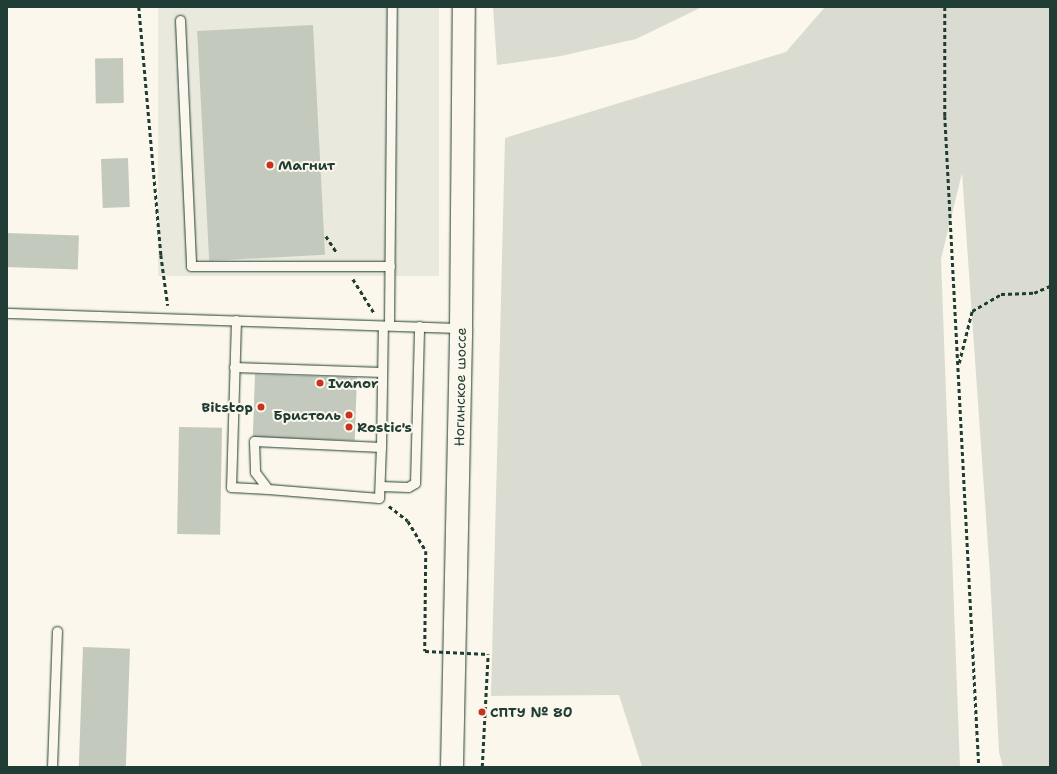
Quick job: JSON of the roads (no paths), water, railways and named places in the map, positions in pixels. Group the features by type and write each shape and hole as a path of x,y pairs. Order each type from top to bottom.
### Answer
{"highway":[{"name":"Ногинское шоссе","path":"452,767 461,328 464,7"}],"lane":[{"path":"236,320 231,487 379,498 382,372 390,266 392,7"},
{"path":"180,20 191,266 390,266"},
{"path":"7,313 461,328"},
{"path":"380,486 408,487 415,483 419,326"},
{"path":"234,367 382,372"},
{"path":"268,489 255,472 254,441 381,447"},
{"path":"52,767 57,632"}],"place":[{"name":"Магнит","path":"270,165"},
{"name":"Ivanor","path":"320,383"},
{"name":"Bitstop","path":"261,407"},
{"name":"Бристоль","path":"349,415"},
{"name":"Rostic's","path":"349,427"},
{"name":"СПТУ № 80","path":"482,712"}]}
